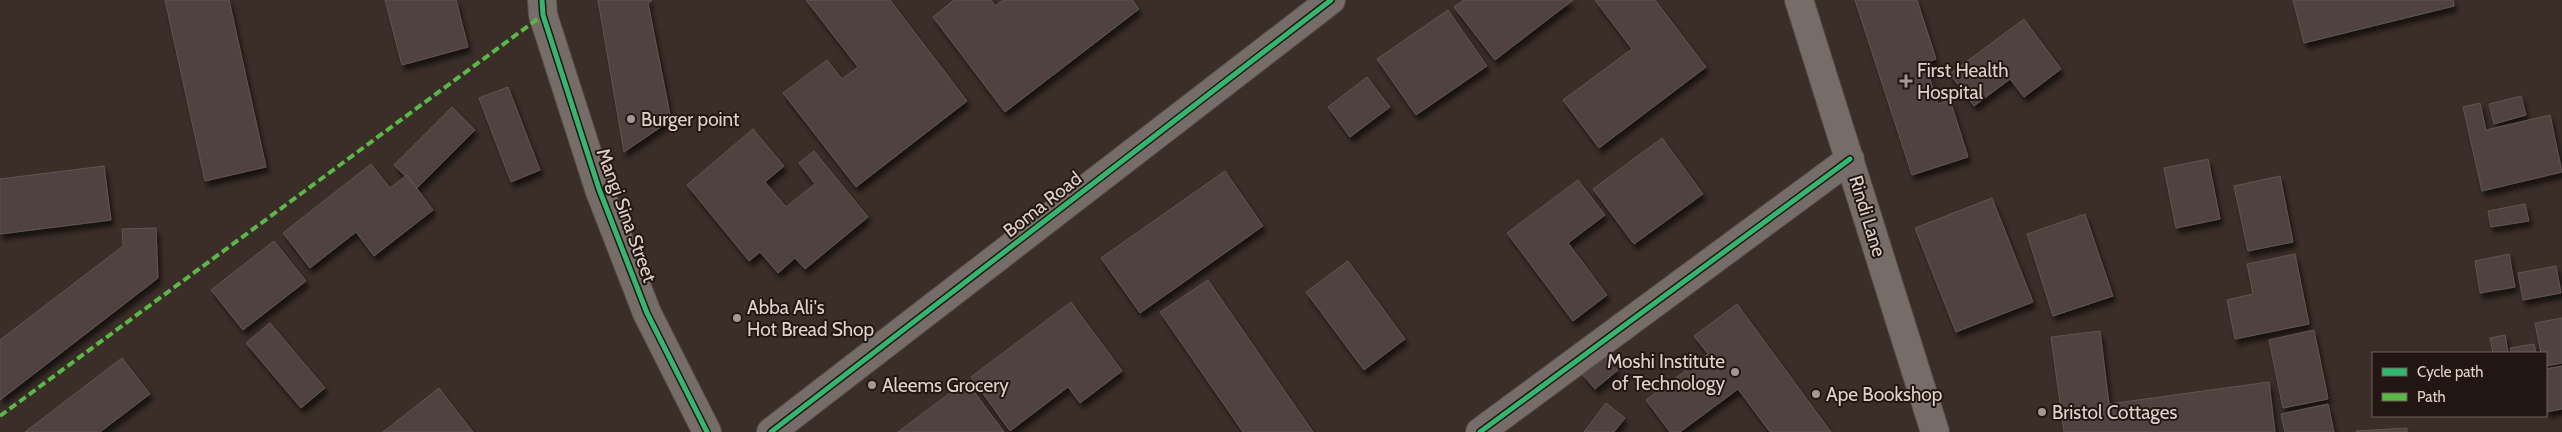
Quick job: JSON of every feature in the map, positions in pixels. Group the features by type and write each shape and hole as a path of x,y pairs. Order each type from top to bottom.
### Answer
{"street":[{"name":"Boma Road","path":"771,432 1331,0"},
{"name":"Rindi Lane","path":"1799,0 1935,432"},
{"name":"Mangi Sina Street","path":"549,5 600,189 647,313 707,432"},
{"path":"1480,432 1850,159"}],"building":[{"path":"165,0 229,0 266,167 205,181"},
{"path":"385,0 456,0 468,47 402,65"},
{"path":"598,0 652,0 648,3 671,120 624,152"},
{"path":"806,0 890,0 967,101 856,187 783,93 827,60 842,79 858,67"},
{"path":"954,0 991,0 995,6 1003,0 1132,0 1139,9 1005,112 933,17"},
{"path":"1464,0 1573,0 1495,60 1454,7"},
{"path":"1595,0 1655,0 1706,67 1599,148 1563,100 1632,49"},
{"name":"First Health Hospital","path":"1855,0 1917,0 1936,59 1925,63 1938,104 1950,100 1968,157 1912,175"},
{"path":"2293,0 2453,0 2454,6 2304,43"},
{"path":"1448,10 1487,66 1416,115 1377,59"},
{"path":"2024,19 2061,69 2024,97 2010,79 1974,106 1950,74"},
{"path":"1367,77 1390,107 1350,137 1328,107"},
{"path":"508,87 540,170 511,182 479,98"},
{"path":"2521,96 2526,115 2494,124 2489,104"},
{"path":"2480,103 2486,130 2550,115 2562,172 2482,191 2463,107"},
{"path":"452,107 475,130 417,188 394,165"},
{"path":"753,129 784,166 765,182 786,207 815,184 799,163 814,151 868,217 805,269 795,258 778,273 760,252 749,261 687,185"},
{"path":"1662,138 1703,194 1634,244 1593,189"},
{"path":"2208,159 2220,219 2176,228 2164,168"},
{"path":"371,164 390,188 407,175 433,210 374,256 356,232 310,268 283,233"},
{"path":"104,166 111,220 0,234 0,179"},
{"path":"1225,171 1263,226 1140,313 1101,258"},
{"path":"2280,176 2293,242 2248,251 2234,186"},
{"path":"1578,180 1605,215 1568,243 1607,295 1573,321 1507,233"},
{"path":"1992,198 2033,302 1956,332 1915,228"},
{"path":"2525,204 2529,221 2491,227 2488,211"},
{"path":"2085,214 2113,296 2053,316 2027,234"},
{"path":"156,228 158,278 0,400 0,340 123,246 122,229"},
{"path":"274,241 306,281 243,330 211,290"},
{"path":"2295,254 2309,324 2235,339 2227,300 2253,294 2247,264"},
{"path":"2509,254 2515,287 2480,293 2475,261"},
{"path":"1348,261 1405,339 1364,370 1306,292"},
{"path":"2556,266 2561,293 2523,300 2518,273"},
{"path":"1208,280 1313,432 1243,432 1160,312"},
{"path":"1071,302 1122,371 1080,403 1068,387 1010,431 971,377"},
{"name":"Moshi Institute of Technology","path":"1737,304 1831,432 1770,432 1738,389 1680,432 1670,432 1646,400 1708,354 1694,336"},
{"path":"2562,318 2562,363 2547,366 2547,352 2541,352 2535,323"},
{"path":"270,323 325,388 301,408 246,343"},
{"path":"2314,330 2328,399 2283,408 2269,340"},
{"path":"2100,331 2109,404 2269,382 2275,432 2064,432 2051,337"},
{"path":"2505,335 2508,352 2493,352 2490,338"},
{"path":"2534,344 2536,352 2511,352 2510,348"},
{"path":"1605,355 1618,370 1595,389 1582,374"},
{"path":"122,358 150,394 100,432 25,432"},
{"path":"2562,366 2562,409 2547,412 2547,369"},
{"path":"966,381 1004,432 898,432"},
{"path":"439,388 473,432 383,432"},
{"path":"1606,403 1625,418 1614,432 1584,432"},
{"path":"2328,404 2334,432 2285,432 2281,414"},
{"path":"2407,428 2407,432 2356,432 2356,431"}],"marked path":[{"path":"0,416 543,15"}],"cycle path":[{"path":"542,0 543,15 599,189 647,313 707,432"},
{"path":"771,432 1331,0"},
{"path":"1480,432 1850,159"}],"place":[{"name":"First Health Hospital","path":"1906,81"},
{"name":"Burger point","path":"631,119"},
{"name":"Abba Ali's Hot Bread Shop","path":"737,318"},
{"name":"Moshi Institute of Technology","path":"1735,372"},
{"name":"Aleems Grocery","path":"872,385"},
{"name":"Ape Bookshop","path":"1816,394"},
{"name":"Bristol Cottages","path":"2042,412"}]}
